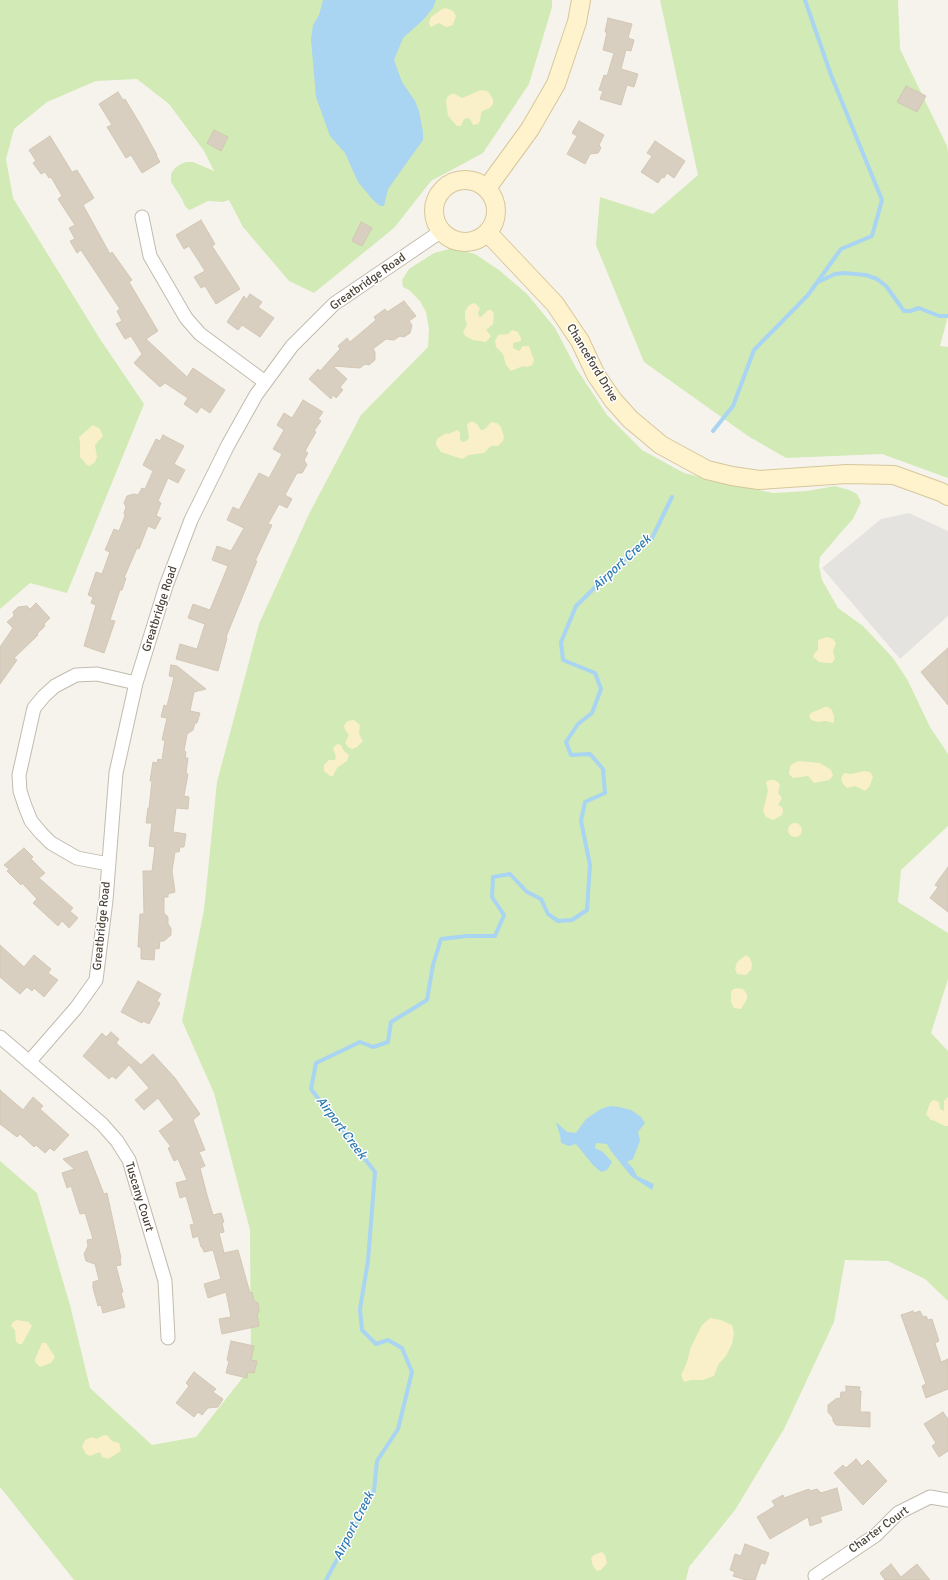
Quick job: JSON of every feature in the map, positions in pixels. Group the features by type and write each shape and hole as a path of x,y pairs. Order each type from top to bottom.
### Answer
{"street":[{"path":"487,188 530,129 556,84 577,22 582,0"},
{"path":"472,180 487,188 492,196 496,210 493,225 488,233 478,240 468,243 449,239 440,232 433,217 433,206 437,195 446,186 456,181 472,180"},
{"path":"142,217 150,256 186,318 200,334 265,382"},
{"name":"Greatbridge Road","path":"29,1062 76,1008 96,980 106,900 116,773 136,684 166,586 190,520 228,445 265,382 292,346 334,304 440,232"},
{"name":"Chanceford Drive","path":"488,233 555,304 580,341 596,375 613,400 630,419 662,445 707,470 732,476 759,480 847,474 894,475 948,496"},
{"path":"108,864 77,858 51,843 41,833 31,821 24,806 20,791 19,774 34,708 55,686 76,676 97,674 136,684"},
{"name":"Tuscany Court","path":"0,1037 102,1124 117,1141 129,1160 165,1281 168,1338"},
{"name":"Charter Court","path":"815,1576 876,1535 898,1513 930,1497 948,1500"}],"green space":[{"path":"0,0 552,0 552,7 529,84 483,153 431,181 394,228 314,293 289,281 243,227 229,200 223,202 208,201 189,210 185,206 171,182 171,174 175,168 186,162 193,162 214,171 204,151 169,104 137,79 96,81 47,102 14,129 6,159 13,198 100,339 144,404 67,593 30,583 0,609"},
{"path":"660,0 898,0 900,49 947,146 948,153 948,316 940,346 948,347 948,478 882,454 786,458 748,436 644,362 596,245 600,197 653,214 698,175"},
{"path":"453,248 475,254 499,270 527,294 555,328 576,368 607,415 642,450 684,473 720,482 773,493 807,491 835,486 857,494 861,502 853,519 820,557 819,566 822,580 838,608 863,626 893,658 907,679 930,727 948,754 948,826 901,870 898,902 948,933 948,979 931,1033 948,1051 948,1301 925,1279 888,1261 845,1260 834,1322 784,1429 735,1510 689,1567 686,1580 74,1580 0,1487 0,1161 37,1193 70,1305 90,1388 152,1445 196,1437 251,1367 250,1230 214,1093 182,1021 204,910 217,782 259,624 309,514 361,415 428,347 429,329 426,312 420,301 409,290 403,287 402,280 409,269 434,253"}],"sand":[{"path":"446,8 453,11 456,16 453,25 446,27 439,23 431,27 429,22 431,17 442,9"},
{"path":"481,90 487,91 490,94 493,99 493,104 490,108 481,113 478,124 473,125 468,118 464,119 461,126 457,126 448,116 446,102 447,97 451,94 455,94 462,98"},
{"path":"475,303 480,308 478,313 479,317 481,317 488,310 491,310 494,313 493,324 486,330 491,336 486,342 473,340 465,336 463,332 467,325 465,311 469,305"},
{"path":"512,330 518,332 521,338 521,341 513,343 513,348 519,351 523,346 529,346 534,360 532,365 527,367 523,366 511,371 506,365 503,354 496,347 495,341 498,335 508,334"},
{"path":"472,421 477,424 481,430 485,429 491,422 497,423 501,427 504,437 503,441 498,446 491,446 484,453 469,455 462,459 441,452 436,445 438,438 446,433 448,434 458,430 460,433 460,440 463,442 466,441 469,438 467,424"},
{"path":"93,425 100,429 103,436 95,445 97,457 95,462 90,466 87,465 80,457 79,437"},
{"path":"827,637 833,639 836,643 833,651 835,659 832,663 819,662 813,657 818,650 818,640"},
{"path":"825,707 832,710 834,723 811,720 809,716 811,713"},
{"path":"354,720 360,725 359,734 363,741 357,747 352,749 345,743 349,735 344,726 347,721"},
{"path":"337,744 341,745 344,751 349,755 347,761 337,768 333,776 330,776 324,771 324,765 329,760 335,760 336,757 333,748"},
{"path":"799,761 820,763 831,770 833,776 829,780 814,783 808,776 793,778 789,774 790,766"},
{"path":"864,771 870,772 873,776 870,786 865,791 855,786 847,788 843,784 841,778 844,773 851,774"},
{"path":"769,780 778,782 780,785 778,793 782,798 778,805 782,807 782,815 773,820 766,817 763,811 768,791 766,782"},
{"path":"792,823 798,823 802,827 802,833 798,837 792,837 788,833 788,827"},
{"path":"746,955 750,958 752,964 751,970 746,975 737,974 735,969 737,962"},
{"path":"737,988 743,989 747,994 747,999 741,1009 734,1008 731,1002 732,990"},
{"path":"948,1097 948,1126 945,1126 931,1120 926,1114 930,1103 933,1100 939,1102 940,1109 944,1111 944,1101"},
{"path":"710,1318 721,1320 732,1325 734,1333 732,1344 726,1356 718,1365 714,1376 703,1380 691,1380 684,1382 681,1375 686,1365 691,1347 702,1325"},
{"path":"17,1320 29,1322 32,1326 22,1344 16,1342 15,1330 11,1326 13,1322"},
{"path":"42,1343 46,1343 55,1357 51,1363 40,1367 35,1362 35,1359"},
{"path":"104,1435 108,1436 112,1441 119,1443 121,1451 108,1459 102,1457 100,1452 90,1456 86,1454 82,1447 85,1440 92,1437 97,1439"},
{"path":"602,1552 605,1555 607,1563 601,1570 597,1571 593,1566 591,1558"}],"shaded area":[{"path":"909,513 948,531 948,616 900,659 822,568 881,519"}],"water":[{"path":"323,0 436,0 433,8 423,20 403,38 394,60 402,82 415,101 419,111 423,140 388,189 384,206 380,206 373,200 358,182 345,153 330,136 316,97 311,40 313,25 319,15"},
{"path":"610,1106 631,1110 641,1117 645,1123 638,1132 640,1141 633,1159 627,1162 633,1168 637,1176 654,1184 652,1190 631,1176 607,1144 596,1143 595,1148 603,1152 612,1162 607,1170 601,1172 593,1165 576,1144 569,1146 561,1143 556,1122 567,1132 576,1133 586,1119 601,1109"}],"building":[{"path":"608,18 632,24 628,38 634,40 631,51 626,50 621,69 638,74 634,87 627,85 621,105 600,99 603,91 599,90 604,75 607,76 614,53 603,50"},
{"path":"906,86 926,96 917,112 897,102"},
{"path":"118,92 123,100 125,99 140,124 160,162 142,173 131,155 126,158 107,127 112,125 99,104"},
{"path":"579,121 604,135 599,145 601,148 598,153 590,154 585,164 567,154 577,136 572,133"},
{"path":"214,130 228,137 221,151 207,143"},
{"path":"50,136 72,172 77,170 94,198 83,205 110,254 112,252 132,280 129,282 158,331 146,339 187,377 193,368 225,390 210,413 201,407 197,413 184,404 188,398 165,383 160,387 134,363 142,354 131,336 125,339 116,324 122,321 117,311 120,309 81,250 77,253 70,241 75,239 69,228 75,225 58,199 62,196 51,177 49,178 45,172 41,174 33,163 36,161 29,150"},
{"path":"655,141 685,161 674,178 667,173 658,183 641,172 652,156 647,153"},
{"path":"201,220 215,244 212,246 240,289 216,304 205,286 201,288 194,277 205,271 189,246 184,249 176,235"},
{"path":"361,222 372,228 362,246 352,241"},
{"path":"250,294 262,302 258,307 274,318 260,337 242,325 238,330 227,322 244,296 246,300"},
{"path":"404,301 416,316 409,321 412,325 410,333 404,337 400,336 394,340 386,339 373,349 375,352 375,360 369,365 365,364 360,368 333,366 347,379 340,387 343,390 336,398 333,395 331,399 309,379 318,369 320,371 340,349 338,346 347,338 350,342 376,320 374,317 385,309 387,312"},
{"path":"303,400 323,412 318,419 321,421 314,431 316,432 305,451 308,453 304,460 307,465 302,473 297,473 285,495 292,499 287,508 279,504 268,524 272,525 255,561 257,561 226,637 227,638 218,671 176,659 180,644 197,649 205,624 188,618 193,604 210,610 228,566 212,560 217,546 231,551 244,528 227,520 233,507 239,510 259,473 269,478 282,454 273,449 284,430 277,425 284,413 292,418"},
{"path":"163,435 184,446 174,464 185,470 178,483 168,478 158,501 161,503 156,516 161,518 155,529 148,526 139,549 137,548 124,578 126,578 122,590 120,590 110,620 115,621 104,653 84,646 96,605 91,603 93,597 88,595 96,572 102,574 110,552 105,550 114,529 119,531 125,516 124,513 126,507 124,503 127,496 134,494 138,495 142,488 145,489 153,471 143,465 156,439 160,441"},
{"path":"36,603 50,618 44,624 45,626 37,634 38,635 14,658 17,660 0,684 0,647 13,628 7,622 14,616 13,612 18,607 27,606 30,609"},
{"path":"948,648 948,705 921,672"},
{"path":"171,665 177,666 206,689 194,692 190,711 200,713 193,730 187,734 184,751 186,752 185,758 188,758 186,773 188,774 184,796 189,797 188,809 176,808 173,832 186,834 184,847 180,847 179,852 175,852 172,871 175,892 168,894 168,897 164,897 164,913 168,917 171,935 164,941 160,941 159,949 155,948 154,960 141,959 141,947 138,947 140,914 144,914 143,871 152,871 155,847 149,846 152,823 146,823 152,781 150,781 153,762 157,763 158,759 162,760 165,740 162,740 167,718 161,717 164,705 167,706 174,677 169,676"},
{"path":"24,848 33,857 31,859 45,873 39,878 73,908 70,911 78,918 69,928 62,921 58,926 33,903 37,899 22,883 21,885 7,871 9,869 4,865"},
{"path":"948,867 948,912 930,898 938,887 935,885"},
{"path":"0,945 24,967 34,955 51,969 48,973 58,980 44,997 34,988 32,991 27,987 20,994 0,977"},
{"path":"138,981 161,994 157,1001 160,1003 149,1024 143,1021 142,1023 121,1012"},
{"path":"111,1032 119,1039 116,1043 141,1065 153,1054 175,1078 200,1114 193,1120 205,1150 199,1152 205,1166 200,1168 207,1195 213,1215 221,1213 224,1222 222,1223 224,1232 219,1233 224,1253 238,1250 250,1293 252,1292 254,1301 258,1303 259,1311 257,1315 259,1326 222,1334 219,1319 231,1317 226,1292 208,1298 204,1284 221,1279 213,1250 204,1252 198,1236 193,1238 190,1225 194,1224 186,1196 180,1198 176,1183 187,1180 178,1159 174,1161 168,1148 171,1147 159,1131 174,1120 158,1098 144,1110 135,1100 149,1088 129,1065 116,1079 112,1076 109,1079 83,1056 102,1033 106,1037"},
{"path":"0,1090 23,1110 33,1097 43,1106 40,1109 69,1135 54,1151 50,1148 45,1153 36,1145 34,1147 20,1134 17,1137 0,1124"},
{"path":"87,1151 104,1194 107,1193 121,1258 121,1265 116,1266 123,1292 121,1293 125,1307 103,1313 101,1305 98,1306 93,1288 93,1282 99,1280 95,1264 86,1261 84,1254 88,1246 87,1240 93,1239 85,1213 80,1214 71,1186 67,1188 62,1173 74,1169 63,1159"},
{"path":"913,1311 914,1313 920,1311 923,1317 926,1316 928,1320 932,1319 939,1341 935,1343 941,1362 948,1359 948,1389 926,1398 922,1386 926,1384 901,1315"},
{"path":"231,1341 254,1346 251,1360 257,1361 254,1373 248,1372 247,1378 226,1373"},
{"path":"194,1372 216,1389 213,1392 223,1399 218,1407 208,1408 202,1415 198,1412 194,1417 176,1403 189,1386 186,1383"},
{"path":"846,1386 860,1387 860,1412 870,1412 870,1427 836,1425 833,1421 833,1418 828,1412 828,1405 837,1398 840,1399 841,1392 846,1392"},
{"path":"943,1412 948,1419 948,1451 939,1457 932,1446 936,1443 924,1424"},
{"path":"856,1459 862,1466 868,1460 887,1481 863,1505 834,1473 843,1465 846,1468"},
{"path":"837,1488 842,1510 820,1517 822,1522 810,1526 808,1517 770,1539 757,1517 775,1506 772,1501 783,1495 784,1498 809,1489 810,1491 817,1489 821,1493"},
{"path":"745,1544 769,1553 765,1564 761,1563 755,1580 746,1580 733,1576 735,1572 730,1570 735,1554 741,1556"},
{"path":"891,1564 901,1577 917,1564 930,1580 885,1580 880,1573"}],"waterway":[{"path":"713,431 733,406 754,350 808,295 841,249 872,236 882,200 831,75 805,0"},
{"path":"818,282 835,274 844,273 866,275 877,279 886,286 904,311 919,308 939,316 948,316"},
{"name":"Airport Creek","path":"326,1580 374,1491 377,1461 398,1429 412,1372 402,1348 388,1340 376,1344 362,1330 360,1309 368,1261 375,1172 311,1089 316,1063 360,1042 373,1047 388,1042 391,1022 427,1000 433,965 441,939 467,936 495,936 504,915 492,897 493,877 510,874 527,892 541,899 548,914 558,921 572,920 587,910 590,865 581,821 585,802 605,793 603,769 590,754 571,755 566,742 578,724 592,713 601,689 595,673 563,660 561,642 576,606 618,565 651,540 672,497"}]}
